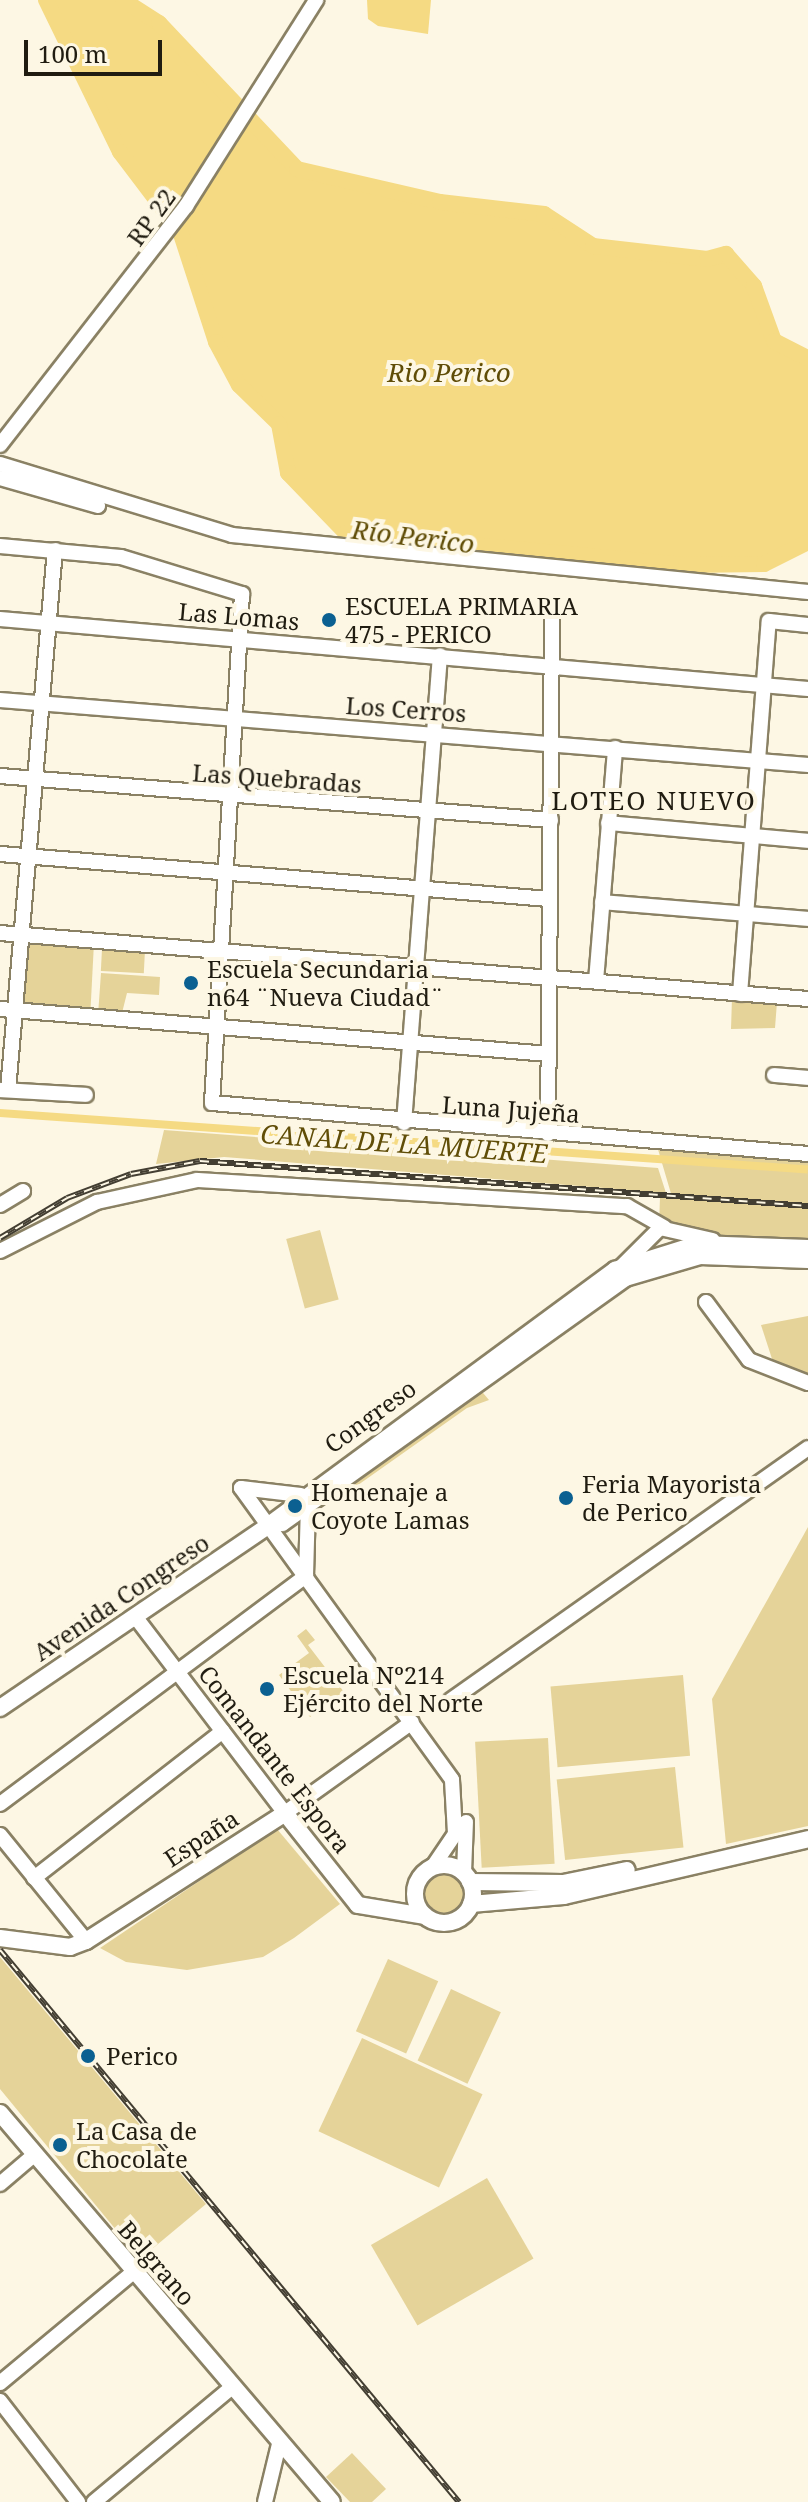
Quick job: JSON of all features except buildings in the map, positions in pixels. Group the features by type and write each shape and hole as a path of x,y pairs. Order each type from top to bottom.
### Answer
{"main road":[{"name":"Congreso","path":"305,1500 620,1267 726,1242 808,1248"},
{"name":"Congreso","path":"269,1525 625,1278 709,1255 808,1260"},
{"name":"Avenida Congreso","path":"0,1708 137,1619 269,1525"},
{"name":"Comandante Espora","path":"285,1813 358,1905 387,1913 425,1916"},
{"name":"España","path":"0,1938 70,1947 86,1941 285,1813"},
{"path":"387,1913 416,1890 432,1868 467,1878 563,1883 808,1830"},
{"path":"416,1890 425,1916 456,1921 471,1904 564,1896 808,1839"},
{"path":"467,1878 471,1904"},
{"name":"Belgrano","path":"0,2113 279,2444 332,2502"}],"street":[{"name":"RP 22","path":"0,445 186,206 316,0"},
{"path":"0,464 232,535 808,592"},
{"path":"0,478 98,506"},
{"path":"0,546 121,557 242,594 245,639 215,1028"},
{"path":"55,550 17,1011 4,1090 86,1095"},
{"path":"548,1134 552,610"},
{"name":"Las Lomas","path":"0,619 550,663 808,689"},
{"path":"740,994 769,621 808,625"},
{"path":"404,1123 440,655"},
{"name":"Los Cerros","path":"0,700 808,765"},
{"path":"596,981 615,748"},
{"name":"Las Quebradas","path":"0,776 232,798 551,820"},
{"path":"608,823 808,841"},
{"path":"0,854 548,899"},
{"path":"602,902 808,919"},
{"path":"0,933 808,999"},
{"path":"0,1009 548,1054"},
{"name":"Luna Jujeña","path":"215,1028 212,1103 404,1123 808,1154"},
{"path":"774,1075 808,1078"},
{"path":"0,1251 97,1202 197,1180 627,1206 664,1227 726,1242"},
{"path":"0,1205 23,1191"},
{"path":"620,1267 664,1227"},
{"path":"706,1302 749,1360 808,1383"},
{"path":"451,1700 808,1448"},
{"path":"306,1576 305,1500 241,1488 444,1765 459,1805 449,1851 432,1868"},
{"path":"0,1804 306,1576"},
{"name":"Comandante Espora","path":"137,1619 285,1813"},
{"path":"412,1722 462,1783 467,1878"},
{"name":"España","path":"285,1813 412,1722"},
{"path":"34,1878 223,1731"},
{"path":"0,1835 86,1941"},
{"path":"0,2184 34,2155"},
{"path":"0,2383 133,2272"},
{"path":"94,2502 232,2387"},
{"path":"0,2401 78,2502"},
{"path":"265,2502 279,2444"}],"shaded area":[{"path":"26,941 94,945 90,1015 22,1012"},
{"path":"102,949 145,951 144,973 101,971"},
{"path":"101,973 160,977 159,995 127,993 121,1017 98,1015"},
{"path":"732,998 777,1002 775,1028 731,1029"},
{"path":"164,1130 658,1168 666,1193 224,1157 156,1164"},
{"path":"657,1146 808,1158 808,1246 711,1239 659,1226 660,1197 672,1197"},
{"path":"320,1230 339,1300 305,1309 286,1239"},
{"path":"808,1316 808,1375 774,1365 761,1325"},
{"path":"478,1387 489,1400 467,1408 341,1497 337,1492"},
{"path":"808,1527 808,1826 726,1844 712,1699"},
{"path":"306,1629 315,1640 308,1645 344,1692 310,1717 279,1675 309,1653 297,1636"},
{"path":"683,1675 690,1756 558,1767 551,1687"},
{"path":"548,1738 555,1864 482,1868 475,1742"},
{"path":"675,1767 683,1848 565,1860 557,1779"},
{"path":"277,1829 340,1904 294,1938 263,1957 187,1970 126,1962 100,1948"},
{"path":"444,1870 461,1877 468,1894 461,1911 444,1918 427,1911 420,1894 427,1877"},
{"path":"0,1957 206,2204 140,2259 0,2089"},
{"path":"388,1959 438,1981 406,2054 356,2031"},
{"path":"451,1989 501,2012 467,2084 418,2061"},
{"path":"362,2038 483,2094 439,2188 318,2131"},
{"path":"487,2178 534,2259 417,2326 371,2245"},
{"path":"352,2453 386,2489 372,2502 350,2502 326,2477"}],"water":[{"name":"Rio Perico","path":"46,0 123,0 159,23 297,169 440,202 544,214 593,246 707,259 726,254 754,286 774,341 808,358 808,542 764,564 686,565 346,533 288,473 279,424 239,385 216,342 180,231 120,152"},
{"path":"367,0 431,0 428,34 378,26 368,19"},
{"name":"CANAL DE LA MUERTE","path":"0,1109 808,1166 807,1173 0,1117"}],"waterway":[{"name":"Río Perico","path":"46,0 120,152 180,231 216,342 239,385 279,424 288,473 346,533 686,565 764,564 808,542"},
{"name":"Río Perico","path":"123,0 159,23 297,169 440,202 544,214 593,246 707,259 726,254 754,286 774,341 808,358"}],"railway":[{"path":"0,1238 67,1198 131,1174 200,1161 808,1206"},
{"path":"0,1950 459,2502"}],"place":[{"name":"ESCUELA PRIMARIA 475 - PERICO","path":"329,620"},
{"name":"Escuela Secundaria n64 ¨Nueva Ciudad¨","path":"191,983"},
{"name":"Feria Mayorista de Perico","path":"566,1498"},
{"name":"Homenaje a Coyote Lamas","path":"295,1506"},
{"name":"Escuela Nº214 Ejército del Norte","path":"267,1689"},
{"name":"Perico","path":"88,2056"},
{"name":"La Casa de Chocolate","path":"60,2145"}],"district":[{"name":"LOTEO NUEVO","path":"654,801"}]}
